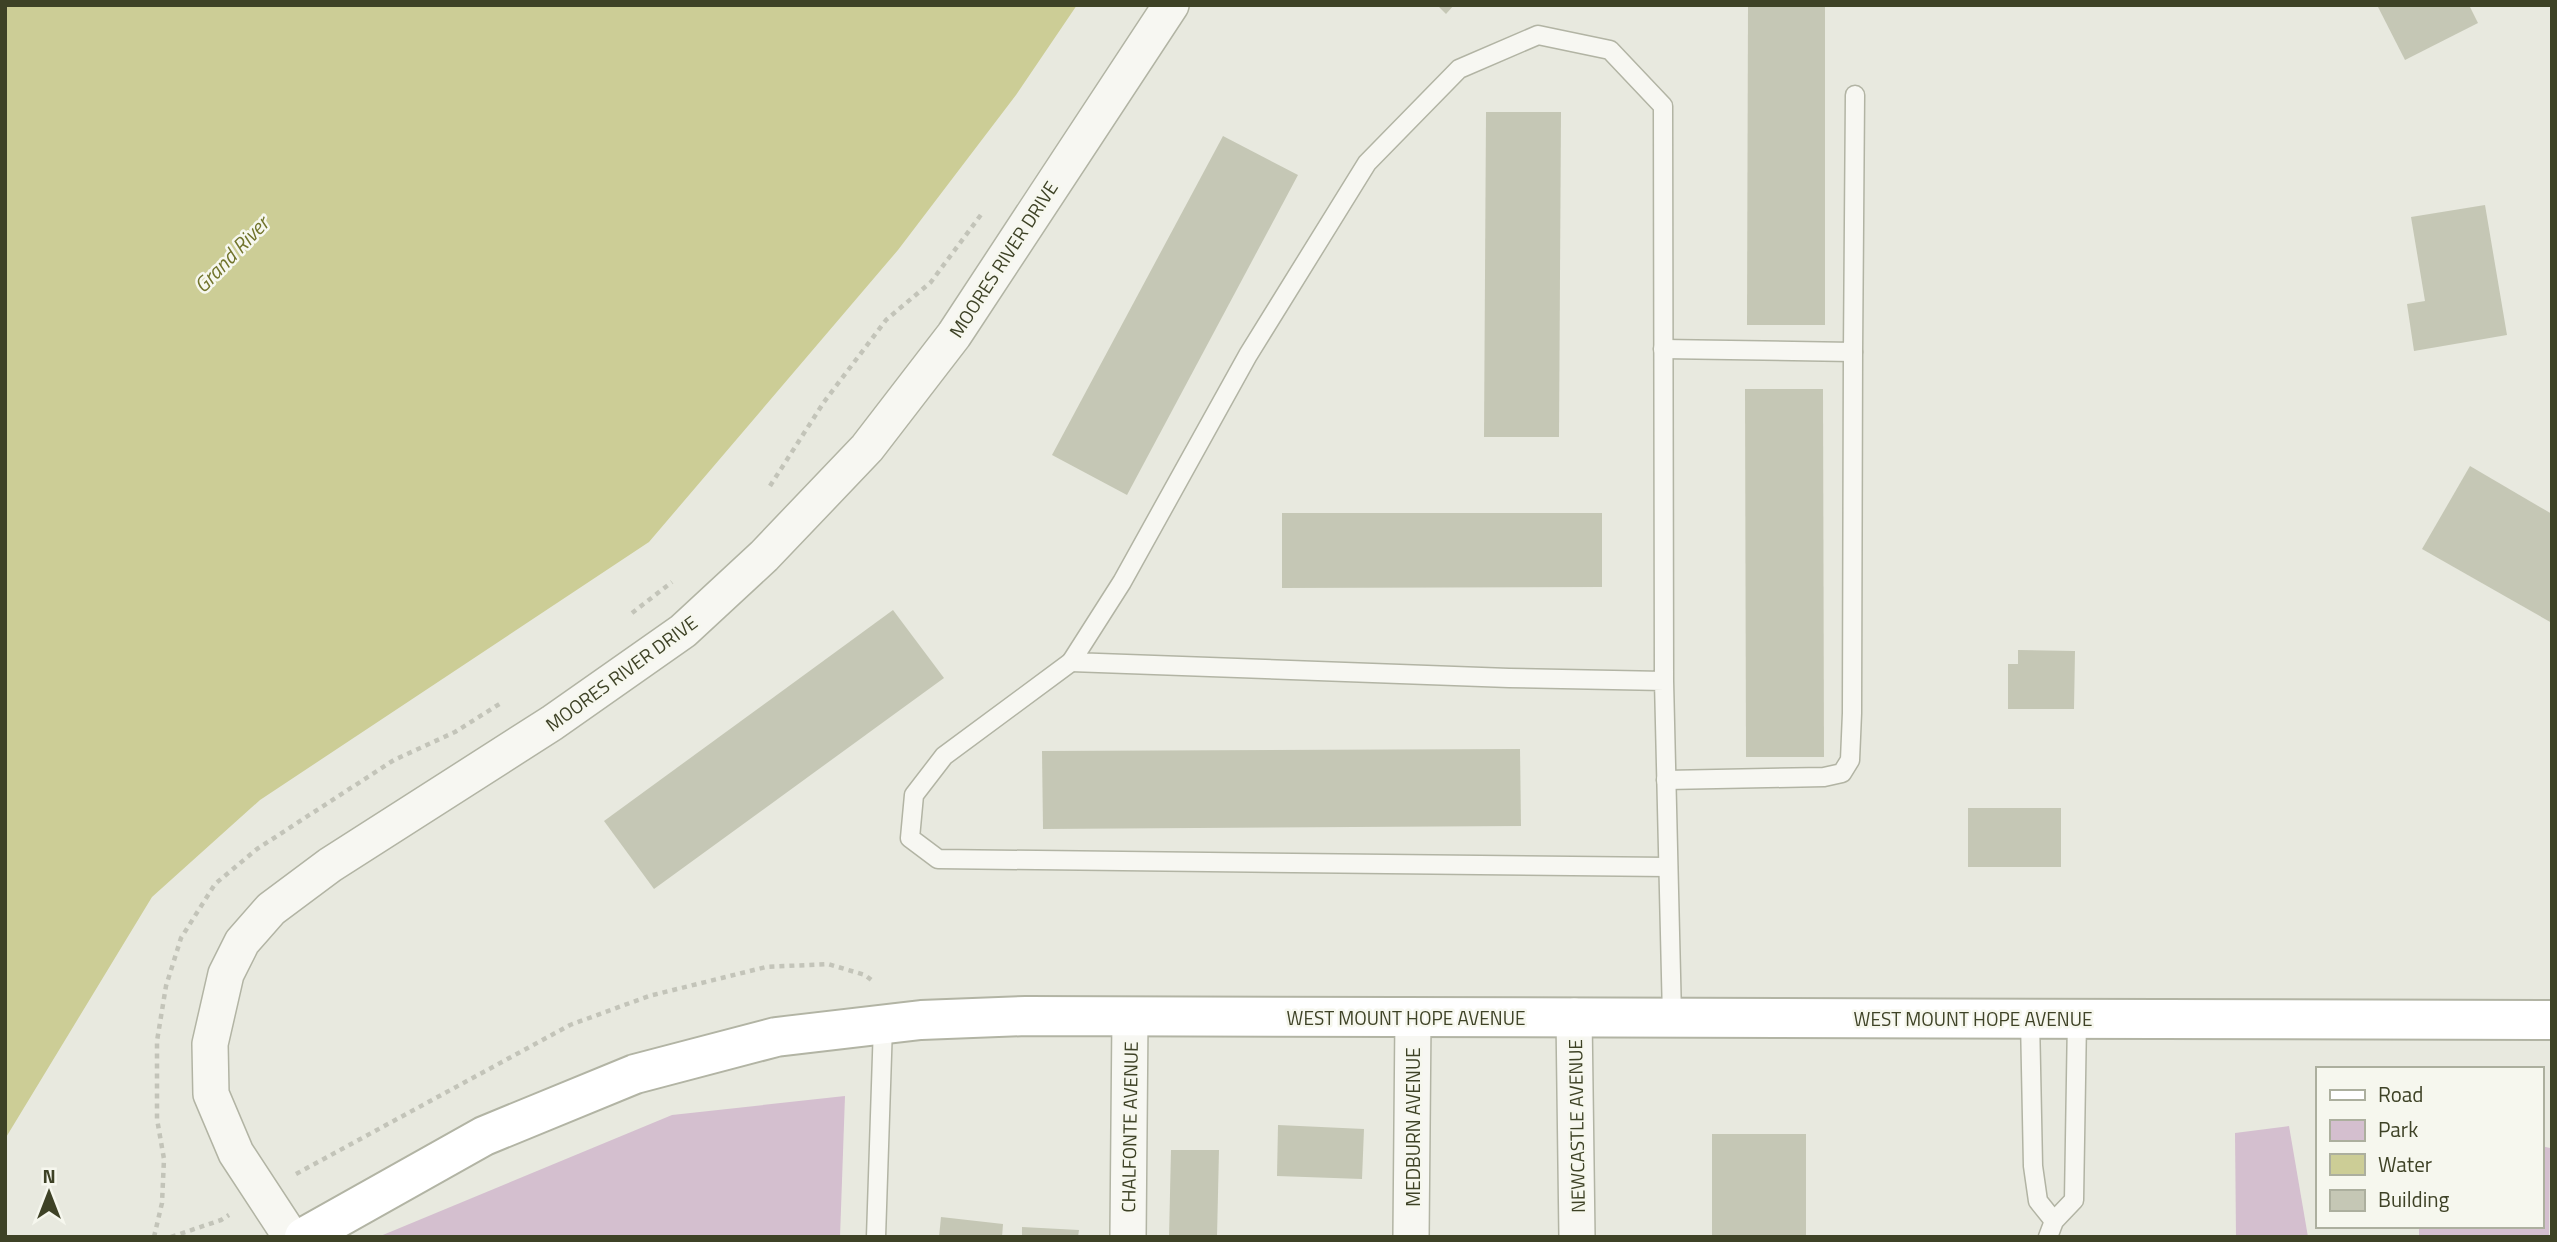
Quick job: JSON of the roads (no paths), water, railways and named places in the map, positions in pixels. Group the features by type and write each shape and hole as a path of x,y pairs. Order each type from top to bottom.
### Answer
{"street":[{"name":"MOORES RIVER DRIVE","path":"290,1237 236,1153 211,1094 210,1044 226,974 242,942 271,909 330,865 552,723 683,631 764,556 867,448 954,335 1171,5"},
{"name":"WEST MOUNT HOPE AVENUE","path":"304,1237 484,1136 635,1074 776,1037 921,1020 1027,1016 2552,1020"},
{"name":"NEWCASTLE AVENUE","path":"1574,1016 1577,1237"},
{"name":"CHALFONTE AVENUE","path":"1128,1237 1130,1017"},
{"name":"MEDBURN AVENUE","path":"1411,1237 1413,1017"}],"lane":[{"path":"1668,867 938,859 910,838 914,795 944,756 1071,662 1122,582 1248,355 1367,163 1459,69 1538,35 1610,50 1663,106 1664,681 1672,1017"},
{"path":"1666,780 1824,777 1842,773 1850,760 1855,95"},
{"path":"1663,349 1853,352"},
{"path":"1071,662 1664,681"},
{"path":"2030,1019 2033,1166 2038,1201 2051,1229 2074,1200 2077,1019"},
{"path":"876,1237 883,1025"}],"water":[{"name":"Grand River","path":"5,5 1077,5 1016,95 898,250 649,542 260,800 152,897 5,1139"}]}
